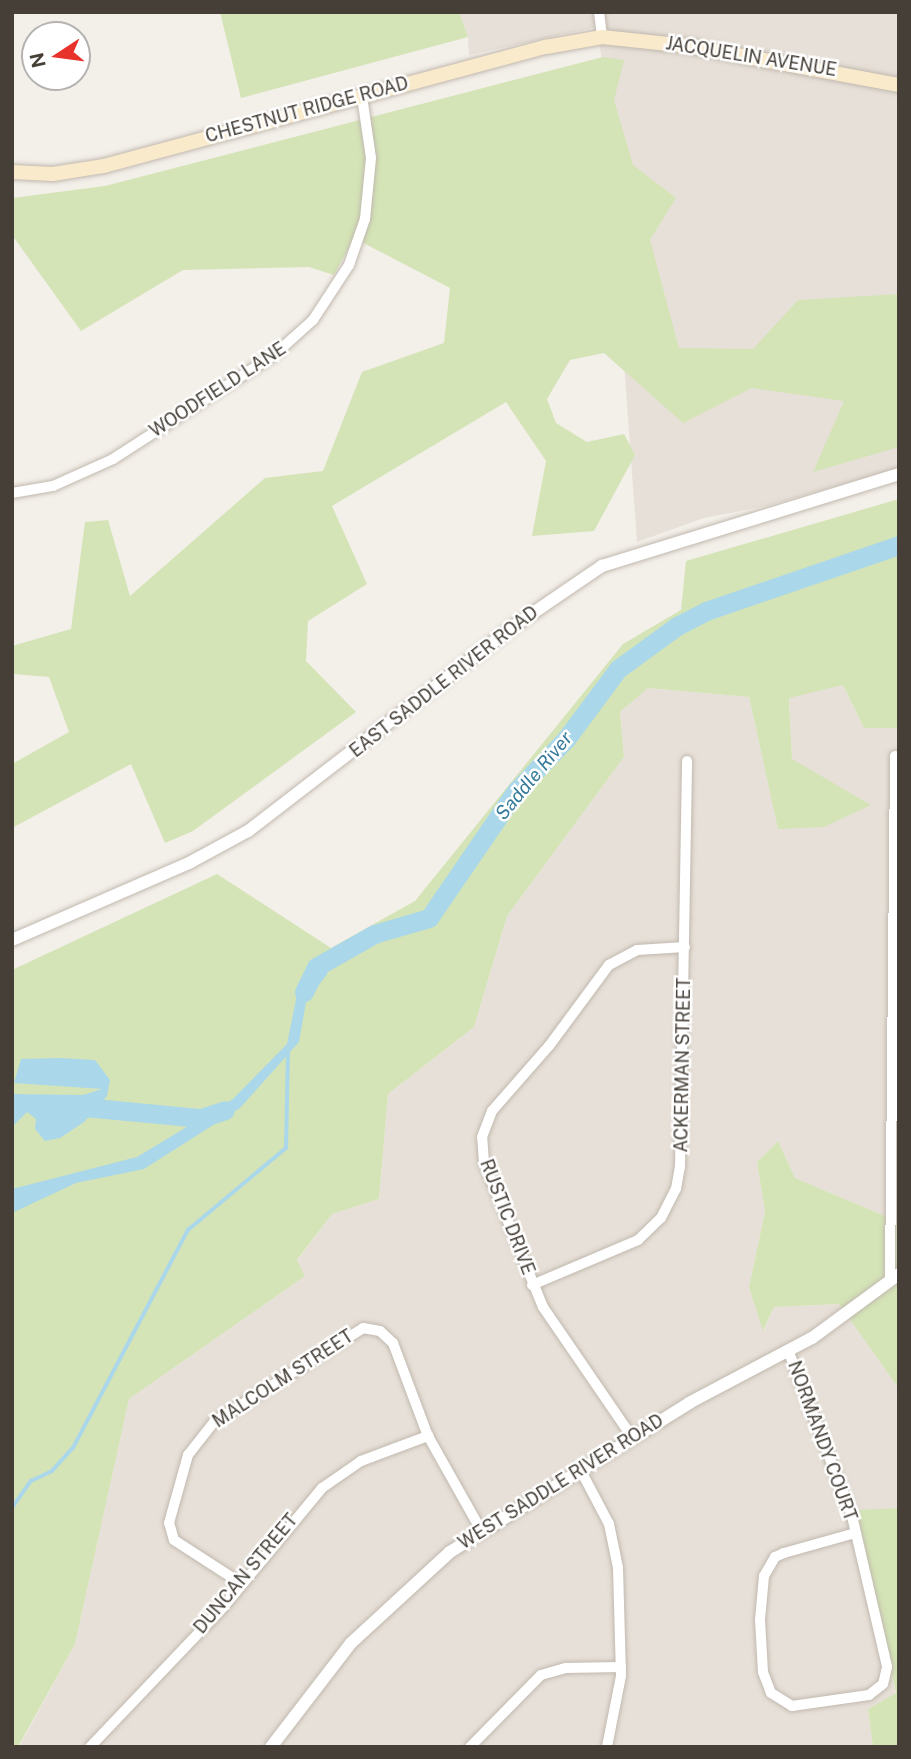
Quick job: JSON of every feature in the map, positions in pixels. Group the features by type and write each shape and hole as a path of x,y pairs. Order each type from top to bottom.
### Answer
{"main road":[{"name":"JACQUELIN AVENUE","path":"602,37 688,46 899,85"},
{"name":"CHESTNUT RIDGE ROAD","path":"12,172 53,174 91,169 362,96 602,37"}],"street":[{"path":"599,12 602,37"},
{"name":"WOODFIELD LANE","path":"12,493 53,486 113,458 273,356 313,320 349,265 365,219 371,158 362,96"},
{"name":"EAST SADDLE RIVER ROAD","path":"12,940 189,863 248,831 514,626 602,566 899,474"},
{"path":"894,1277 895,756"},
{"name":"ACKERMAN STREET","path":"532,1285 625,1248 650,1230 669,1205 680,1167 687,761"},
{"name":"RUSTIC DRIVE","path":"632,1437 556,1330 532,1285 484,1163 485,1124 609,965 637,950 685,947"},
{"name":"WEST SADDLE RIVER ROAD","path":"271,1747 368,1626 412,1583 481,1530 632,1437 788,1350 894,1277"},
{"name":"MALCOLM STREET","path":"242,1584 180,1547 170,1531 188,1455 214,1422 354,1331 372,1329 393,1343 428,1436 481,1530"},
{"name":"NORMANDY COURT","path":"788,1350 855,1532 886,1676 869,1695 792,1706 771,1692 763,1672 764,1576 775,1557 855,1532"},
{"name":"DUNCAN STREET","path":"90,1747 242,1584 322,1488 360,1461 428,1436"},
{"path":"580,1469 599,1501 615,1546 621,1667 607,1747"},
{"path":"470,1747 541,1675 566,1668 621,1667"}],"shaded area":[{"path":"459,12 899,12 899,468 766,506 704,518 637,542 602,59 596,27 469,55 468,37"},
{"path":"843,685 864,728 899,728 899,1222 795,1178 778,1141 757,1162 765,1212 749,1287 764,1330 774,1307 839,1304 899,1389 899,1508 857,1511 896,1694 868,1709 873,1747 19,1747 75,1644 129,1399 305,1276 297,1261 332,1214 379,1199 388,1094 474,1027 507,916 624,757 620,712 647,688 749,697 778,828 792,759 789,697"}],"green space":[{"path":"220,12 459,12 468,37 241,98"},
{"path":"603,57 624,60 614,100 633,165 676,198 650,240 679,348 753,349 798,300 899,294 899,447 813,472 844,401 752,388 683,423 604,353 570,360 547,399 556,423 587,442 624,434 635,455 594,531 532,536 546,461 506,402 332,506 367,584 308,621 306,661 356,712 193,831 165,843 131,764 12,828 12,764 69,732 49,677 13,674 12,646 71,629 85,522 108,520 130,596 265,478 323,471 362,372 444,343 450,288 354,238 334,275 309,267 183,270 81,331 12,235 12,198 105,186"},
{"path":"899,499 899,728 864,728 843,685 789,698 792,759 871,805 824,827 778,829 749,697 648,688 620,712 624,757 507,916 474,1027 388,1094 379,1199 332,1214 297,1260 305,1276 129,1399 75,1644 18,1747 12,1747 12,970 217,874 331,948 415,901 623,644 681,610 686,561"},
{"path":"778,1141 795,1178 899,1222 899,1389 839,1304 774,1307 763,1331 749,1287 765,1212 757,1162"},
{"path":"899,1508 899,1747 873,1747 868,1709 896,1693 857,1510"}],"water":[{"path":"312,967 328,973 306,1002 299,1042 240,1108 144,1169 76,1183 12,1213 12,1189 137,1157 233,1099 287,1044 300,980"},
{"path":"21,1059 95,1060 110,1080 107,1096 84,1122 60,1138 45,1141 35,1129 36,1119 27,1112 12,1127 12,1094 83,1095 102,1089 14,1083"}],"waterway":[{"name":"Saddle River","path":"304,992 316,967 374,934 429,918 516,791 566,739 618,669 677,626 706,611 899,545"},
{"path":"12,1508 31,1481 52,1471 73,1448 188,1230 286,1148 288,1052"},
{"name":"Saddle River","path":"73,1106 201,1118 225,1110"}]}
